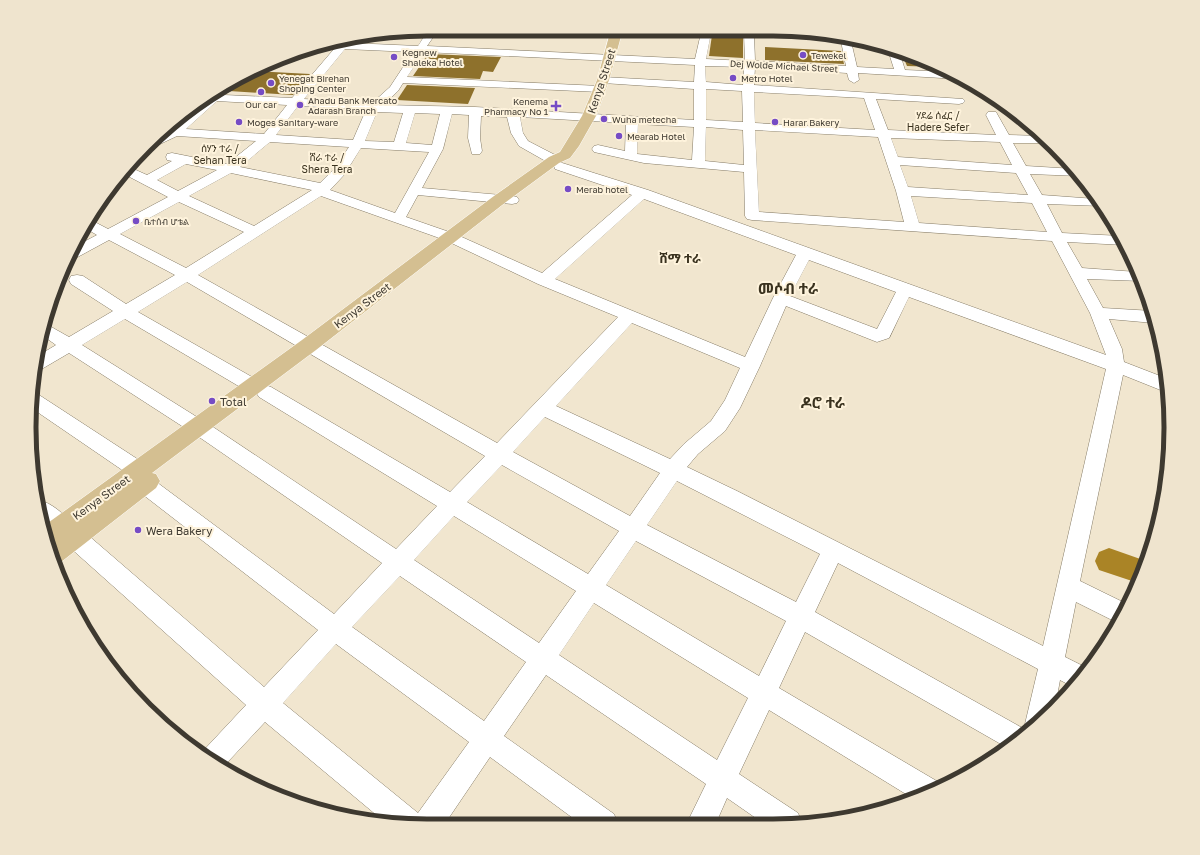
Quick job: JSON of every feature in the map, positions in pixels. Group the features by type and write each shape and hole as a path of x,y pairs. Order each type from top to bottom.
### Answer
{"main road":[{"name":"Kenya Street","path":"55,547 62,533 141,477 259,389 560,160 572,146 589,116 610,58 615,36"}],"street":[{"path":"42,361 187,275 322,189 338,172 358,143 373,108 394,89 430,36"},
{"path":"698,165 700,62 706,36"},
{"path":"749,36 750,64 748,88 752,216"},
{"path":"846,43 851,69 862,94 870,97 884,134 913,227"},
{"name":"Dej Wolde Michael Street","path":"353,44 421,50 750,64 943,75"},
{"path":"77,251 231,168 267,138 343,46"},
{"path":"895,56 900,72"},
{"path":"407,69 602,82 700,85 959,101"},
{"path":"398,219 437,148 452,110 471,97 484,84 490,74"},
{"path":"400,80 484,84 602,82"},
{"path":"216,98 368,106 373,108 589,116 632,120 884,134 1038,140"},
{"path":"399,145 410,109"},
{"path":"475,111 474,138 476,151"},
{"path":"512,113 516,124 517,134 523,143 530,148 724,224 1116,365 1162,383"},
{"path":"165,137 175,132 192,114"},
{"path":"992,114 1056,237 1098,313 1113,349 1116,365 1041,712"},
{"path":"631,157 632,120"},
{"path":"175,132 437,148"},
{"path":"598,149 631,157 698,165 750,169"},
{"path":"146,181 178,158 231,168 322,189 398,219 455,239 544,280 751,366"},
{"path":"893,161 1069,172"},
{"path":"130,172 179,197 255,232"},
{"path":"414,191 506,200"},
{"path":"903,191 1093,203"},
{"path":"544,280 643,193"},
{"path":"724,224 752,216 1117,241"},
{"path":"92,226 187,275 499,454 633,528 801,617 1013,737"},
{"path":"431,819 674,469 692,449 718,426 733,403 781,298 805,253"},
{"path":"1077,273 1134,278"},
{"path":"77,280 126,312 453,504 764,694 924,788"},
{"path":"781,298 877,336 883,334 905,290"},
{"path":"1098,313 1148,317"},
{"path":"215,756 629,316"},
{"path":"48,332 203,430 782,819"},
{"path":"37,403 141,477 335,629 597,819"},
{"path":"543,408 674,469 1076,675"},
{"path":"46,515 62,533 402,818"},
{"path":"703,819 833,550"},
{"path":"1069,587 1118,612"}],"building":[{"path":"712,36 743,36 743,58 709,56"},
{"name":"Tewekel","path":"765,47 841,51 844,64 765,60"},
{"path":"428,54 501,57 493,72 483,71 480,79 413,76"},
{"path":"904,59 923,67 907,66"},
{"name":"Yenegat Birehan Shoping Center","path":"265,72 310,74 293,95 229,91"},
{"path":"407,85 475,88 468,104 397,100"}],"waterway":[{"path":"1109,561 1137,570"}],"place":[{"name":"Tewekel","path":"803,55"},
{"name":"Kegnew Shaleka Hotel","path":"394,57"},
{"name":"Metro Hotel","path":"733,78"},
{"name":"Yenegat Birehan Shoping Center","path":"271,83"},
{"name":"Our car","path":"261,92"},
{"name":"Ahadu Bank Mercato Adarash Branch","path":"300,105"},
{"name":"Kenema Pharmacy No 1","path":"556,106"},
{"name":"Wuha metecha","path":"604,119"},
{"name":"Moges Sanitary-ware","path":"239,122"},
{"name":"Harar Bakery","path":"775,122"},
{"name":"Mearab Hotel","path":"619,136"},
{"name":"Merab hotel","path":"568,189"},
{"name":"ቤተሰብ ሆቴል","path":"136,221"},
{"name":"Total","path":"212,401"},
{"name":"Wera Bakery","path":"138,530"}],"district":[{"name":"ሃደሬ ሰፈር / Hadere Sefer","path":"938,120"},
{"name":"ሰሃን ተራ / Sehan Tera","path":"220,154"},
{"name":"ሸራ ተራ / Shera Tera","path":"327,162"},
{"name":"ሸማ ተራ","path":"680,258"},
{"name":"መሶብ ተራ","path":"788,288"},
{"name":"ዶሮ ተራ","path":"823,402"}]}
